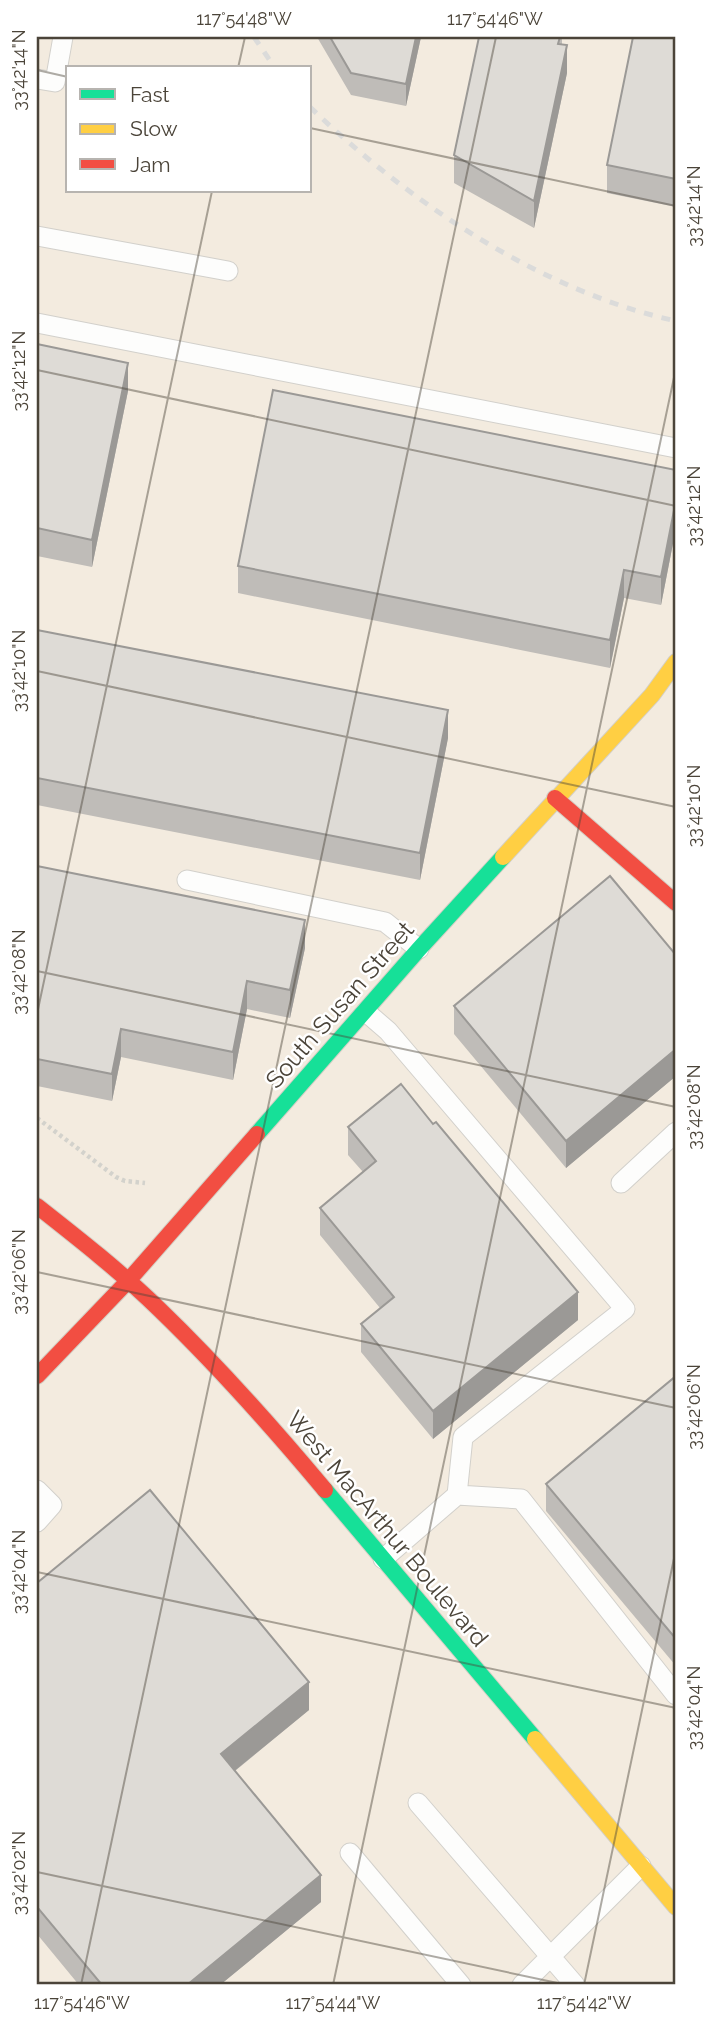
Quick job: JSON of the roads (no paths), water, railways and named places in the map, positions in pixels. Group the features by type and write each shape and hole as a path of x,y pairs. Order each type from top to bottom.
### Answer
{"street":[{"name":"South Susan Street","path":"37,1376 128,1281 419,949 652,695 676,662"},
{"path":"555,798 676,903"},
{"name":"West MacArthur Boulevard","path":"37,1206 87,1245 160,1310 281,1438 676,1907"}],"lane":[{"path":"37,79 55,82 63,37"},
{"path":"37,236 228,271"},
{"path":"37,323 676,448"},
{"path":"187,880 385,922 419,949"},
{"path":"366,1012 388,1031 625,1310 463,1437 457,1495 383,1559"},
{"path":"621,1183 676,1132"},
{"path":"37,1490 52,1505 37,1522"},
{"path":"457,1495 521,1499 676,1695"},
{"path":"418,1803 575,1985"},
{"path":"350,1853 460,1985"},
{"path":"522,1985 641,1866"}],"railway":[{"path":"254,37 274,66"},
{"path":"312,109 390,176 433,209 479,238 575,288 625,307 676,321"}]}
